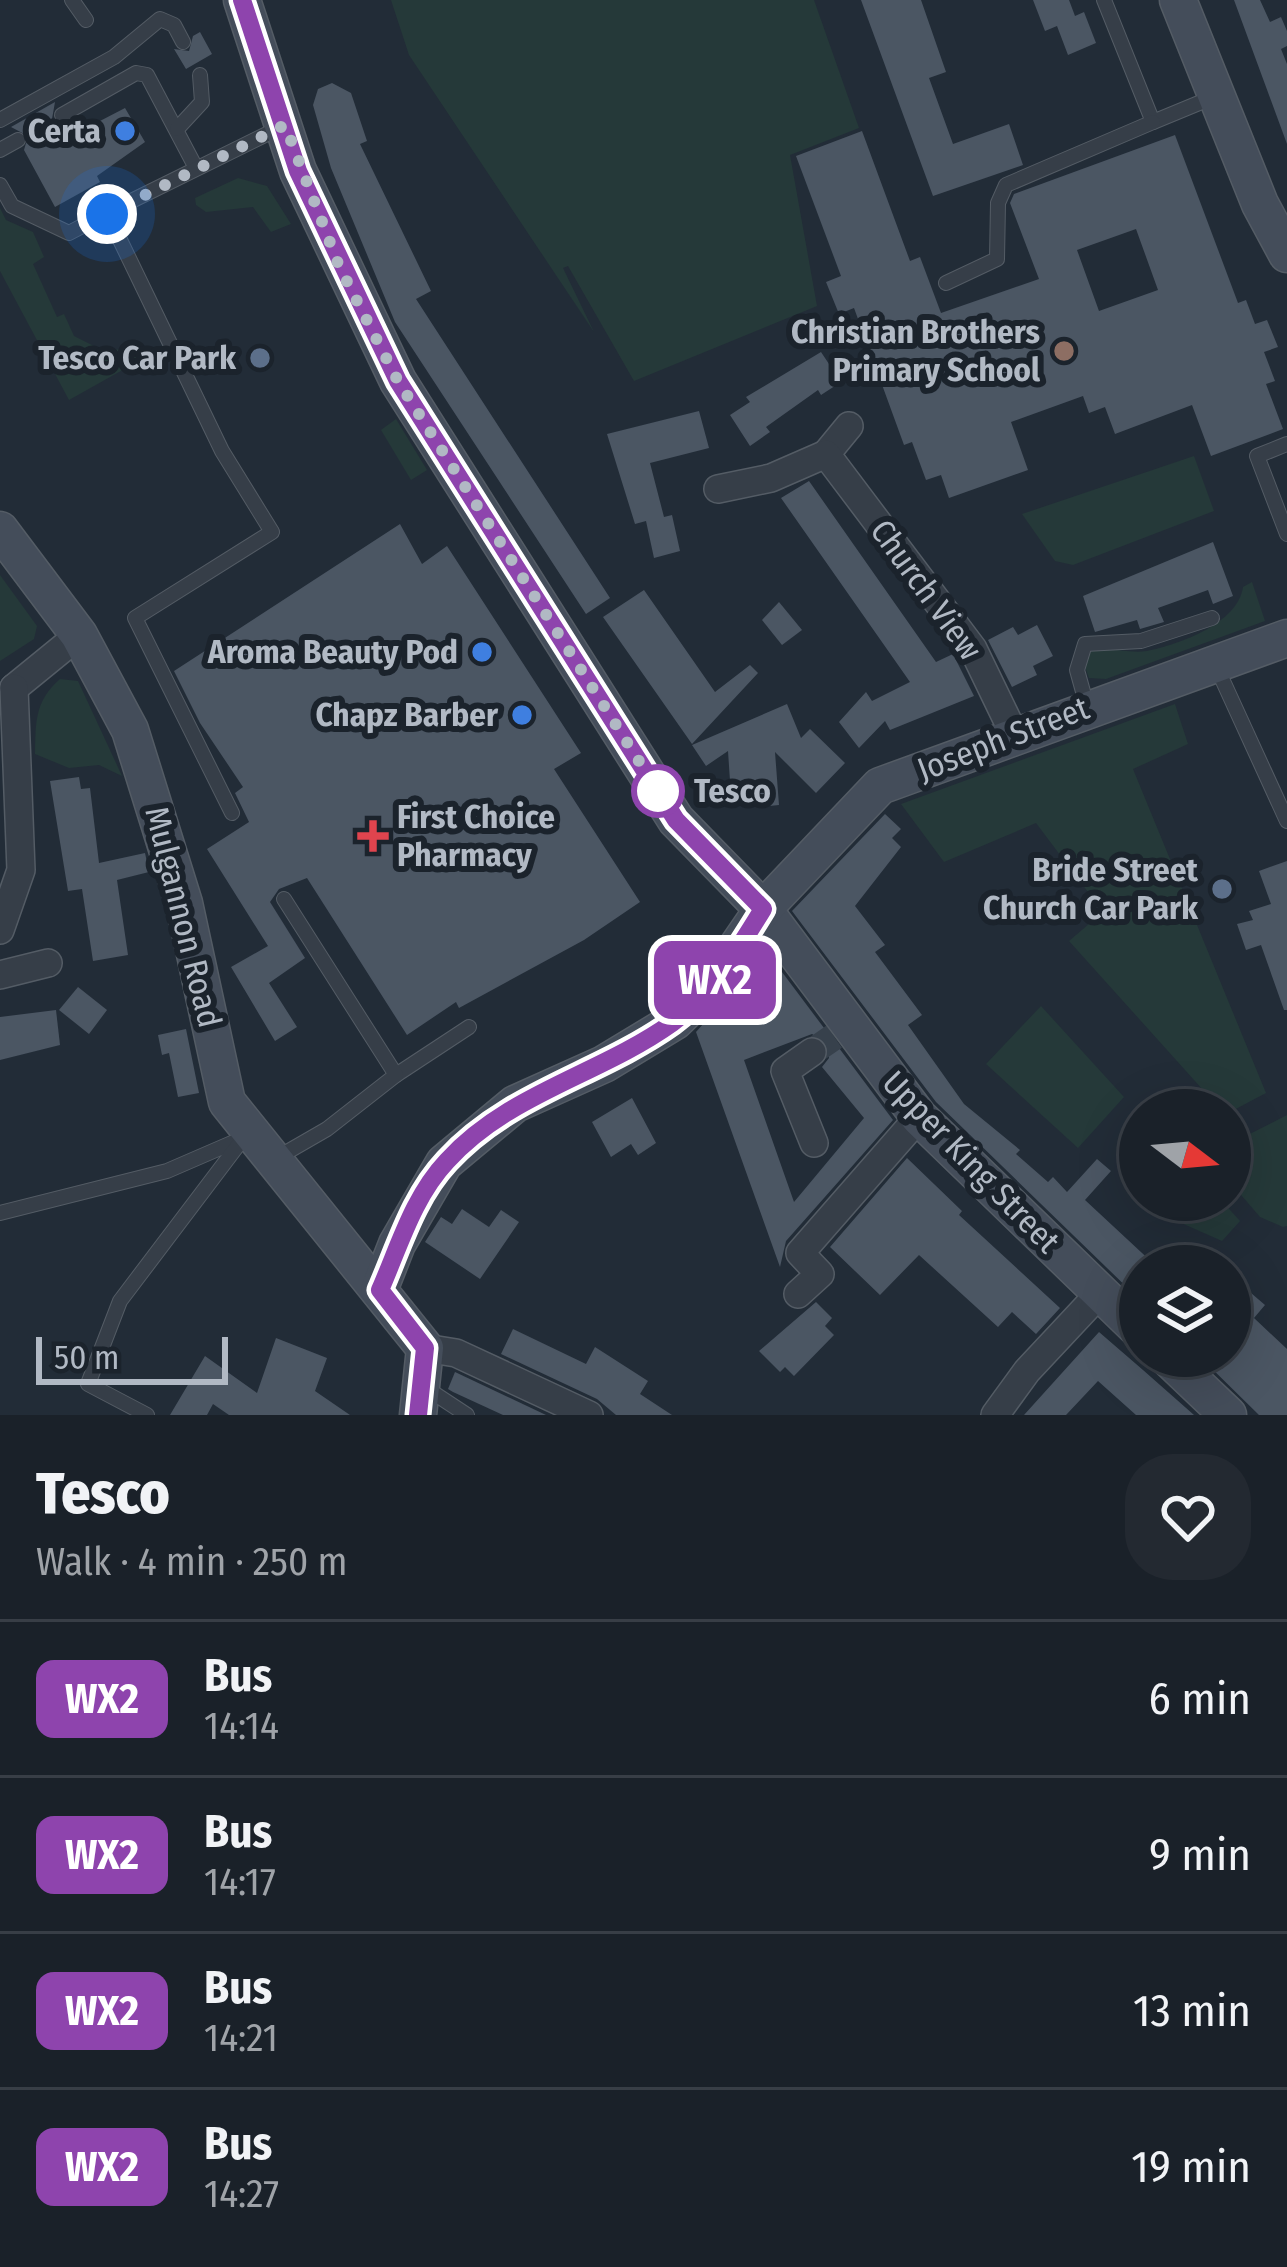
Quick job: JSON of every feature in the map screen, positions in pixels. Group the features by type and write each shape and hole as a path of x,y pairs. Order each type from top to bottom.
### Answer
{"main road":[{"name":"Upper King Street","path":"242,0 339,266 398,381 676,820 763,909 843,1031 919,1117 1119,1311"},
{"path":"1178,0 1260,204 1287,254"},
{"name":"Mulgannon Road","path":"0,530 79,635 130,730 184,903 227,1102 425,1348"},
{"name":"Joseph Street","path":"429,1185 480,1128 515,1104 604,1064 675,1021 709,988 763,909 880,786 1087,706 1287,638"},
{"path":"339,1239 377,1241 429,1185"},
{"path":"380,1290 397,1244 429,1185"},
{"path":"420,1400 425,1348"},
{"path":"1188,1377 1228,1415"}],"street":[{"path":"718,489 771,478 826,454 849,426"},
{"name":"Church View","path":"826,454 974,650 1014,734"},
{"path":"0,930 20,870 7,689 79,635"},
{"path":"0,975 48,963"},
{"path":"812,1052 785,1071 814,1143"},
{"path":"799,1294 820,1274 800,1252 919,1117"},
{"path":"995,1415 1028,1371 1100,1293"},
{"path":"425,1348 456,1353 589,1415"}],"lane":[{"path":"72,0 86,20"},
{"path":"1104,0 1153,122"},
{"path":"0,120 114,57 160,19 174,25 183,42"},
{"path":"64,84 69,111 136,73 147,75 196,167"},
{"path":"177,130 202,102 200,75"},
{"path":"946,283 997,259 998,203 1006,185 1216,97"},
{"path":"0,185 11,206 69,233 285,125"},
{"path":"0,150 18,140"},
{"path":"107,214 222,451 272,532 135,618 232,813"},
{"path":"1287,445 1257,456 1287,534"},
{"path":"1087,706 1077,670 1085,644 1106,638 1141,641 1212,618"},
{"path":"1215,662 1287,821"},
{"path":"284,899 396,1075"},
{"path":"0,1214 167,1172 225,1149 259,1147 326,1129 469,1027"},
{"path":"147,1415 88,1384 120,1301 259,1147"},
{"path":"420,1400 467,1415"}],"green space":[{"path":"391,0 814,0 859,128 790,155 817,306 634,381 568,266 563,268 594,332 409,55"},
{"path":"238,178 267,186 291,224 271,232 253,207 206,212 196,205 195,198"},
{"path":"0,208 6,220 33,232 44,257 33,264 57,317 64,314 74,336 104,351 147,346 153,353 69,400 0,271"},
{"path":"396,419 427,470 411,480 381,430"},
{"path":"1194,456 1214,511 1073,565 1055,561 1022,514"},
{"path":"0,575 37,626 34,639 0,661"},
{"path":"1252,582 1265,621 1106,679 1089,678 1085,667 1091,651 1147,651 1191,637 1231,611 1243,587"},
{"path":"60,679 78,681 122,776 99,765 69,768 35,754 41,704"},
{"path":"1175,704 1188,744 1133,769 1266,1093 1251,1101 1251,1089 1202,1089 1069,941 1103,912 1036,823 944,862 901,804"},
{"path":"1041,1006 1119,1092 1119,1103 1078,1148 986,1064"},
{"path":"1287,1115 1287,1226 1260,1217 1251,1206 1251,1133"},
{"path":"1177,1221 1240,1221 1222,1241"}],"building":[{"path":"861,0 921,0 946,72 929,78 953,144 1009,124 1023,165 933,196"},
{"path":"1033,0 1069,0 1075,16 1084,12 1096,43 1068,55 1057,26 1045,31"},
{"path":"1234,0 1260,0 1270,22 1281,17 1287,31 1287,46 1281,49 1287,64 1287,144"},
{"path":"200,32 212,54 186,69 174,49 189,51 193,36"},
{"path":"332,83 351,93 367,141 360,144 431,291 416,299 610,598 586,614 395,322 331,168 313,105 318,89"},
{"path":"55,102 52,119 68,125 73,135 125,108 145,142 97,176 100,182 55,207 24,150 28,136 11,127"},
{"path":"862,131 910,261 920,257 941,313 1039,279 1010,203 1014,194 1175,135 1238,303 1246,300 1255,324 1267,320 1278,347 1264,352 1275,381 1266,384 1283,429 1211,456 1192,405 1115,434 1105,407 1089,413 1083,396 1011,422 1028,470 949,498 941,475 926,480 912,442 904,445 854,308 839,314 826,282 841,276 796,156","holes":["1136,229 1158,290 1099,311 1077,250"]},
{"path":"821,352 841,382 821,395 818,390 766,427 770,432 750,446 730,415 750,402 746,397"},
{"path":"699,411 709,448 650,463 664,517 672,515 680,551 654,558 646,521 635,524 607,434"},
{"path":"809,481 936,662 953,654 974,696 890,730 885,721 859,748 839,722 866,692 872,701 910,682 781,498"},
{"name":"Tesco","path":"400,524 422,564 447,546 581,753 554,769 640,902 584,940 459,1008 456,1002 407,1035 307,878 279,889 270,902 305,958 269,983 297,1027 275,1041 231,967 268,946 207,849 249,822 235,793 243,787 200,723 174,671"},
{"path":"1213,542 1233,596 1213,604 1208,590 1158,608 1164,622 1140,629 1137,620 1095,632 1083,596"},
{"path":"644,590 715,692 750,665 758,673 692,744 603,617"},
{"path":"779,602 802,630 782,645 762,620"},
{"path":"1037,625 1053,656 1033,666 1037,675 1012,687 988,640 1013,627 1018,635"},
{"path":"787,704 801,738 810,729 845,763 816,793 775,752 779,805 760,807 759,795 731,796 728,751 706,766 692,745"},
{"path":"79,777 81,789 90,788 99,863 145,853 149,872 117,880 128,955 93,961 82,889 68,891 50,781"},
{"path":"885,814 901,829 892,838 901,847 855,906 885,945 875,952 922,1015 908,1025 964,1104 1020,1150 1016,1154 1048,1182 1053,1177 1067,1192 1097,1159 1111,1171 1085,1200 1133,1245 1119,1245 1119,1280 936,1102 792,911"},
{"path":"1287,861 1284,1010 1261,945 1246,950 1237,924 1253,920 1249,911 1271,904 1259,871"},
{"path":"767,952 893,1120 786,1241 780,1267 696,1032","holes":["812,1034 827,1043 829,1058 822,1067 864,1118 794,1202 744,1060"]},
{"path":"78,987 107,1010 89,1034 59,1010"},
{"path":"56,1010 60,1045 0,1060 0,1017"},
{"path":"186,1029 199,1093 178,1097 169,1053 162,1055 158,1035"},
{"path":"632,1098 656,1143 638,1155 631,1144 611,1157 592,1122"},
{"path":"907,1158 962,1211 959,1215 1060,1308 1036,1334 1012,1312 998,1327 919,1255 880,1295 830,1247"},
{"path":"462,1209 489,1227 501,1210 519,1222 480,1279 425,1242 441,1217 452,1224"},
{"path":"1251,1293 1265,1305 1254,1318 1287,1349 1287,1415 1259,1415 1220,1377 1251,1377"},
{"path":"816,1302 832,1318 825,1326 834,1335 794,1376 785,1367 780,1372 759,1351"},
{"path":"513,1329 586,1364 595,1347 648,1381 640,1394 672,1415 616,1415 597,1399 501,1354"},
{"path":"1099,1332 1119,1349 1119,1377 1151,1377 1194,1415 1136,1415 1098,1381 1066,1415 1024,1415"},
{"path":"276,1338 327,1358 315,1391 350,1415 229,1415 213,1404 207,1415 170,1415 205,1356 257,1393"},
{"path":"455,1372 546,1415 503,1415 453,1392 448,1389"}],"tunnel":[{"path":"812,1052 838,1034"}],"bus line":[{"name":"WX2","path":"242,0 298,171 339,266 398,381 676,820 763,909 709,988 675,1021 604,1064 515,1104 480,1128 444,1163 397,1244 380,1290 425,1348 418,1415"}],"place":[{"name":"Certa","path":"125,131"},
{"name":"Christian Brothers Primary School","path":"1064,351"},
{"name":"Tesco Car Park","path":"260,358"},
{"name":"Aroma Beauty Pod","path":"482,652"},
{"name":"Chapz Barber","path":"522,715"},
{"name":"Tesco","path":"658,791"},
{"name":"First Choice Pharmacy","path":"373,836"},
{"name":"Bride Street Church Car Park","path":"1222,889"}],"route":[{"path":"107,214 285,125 298,171 339,266 398,381 658,791"}]}
